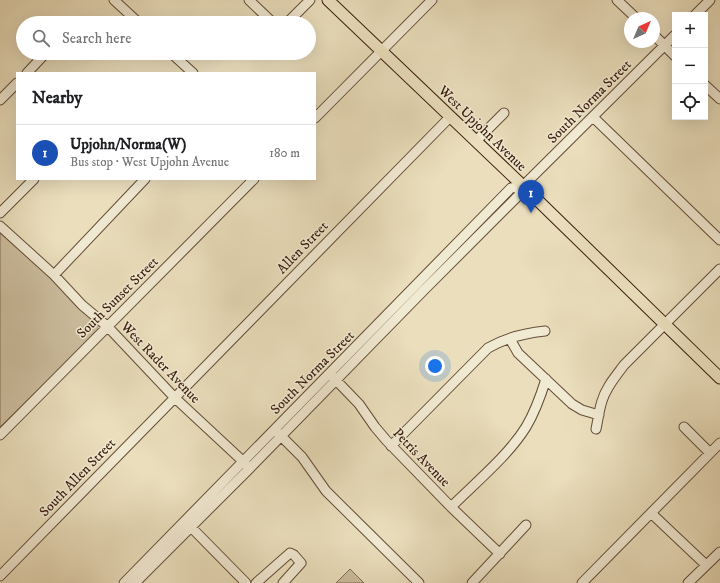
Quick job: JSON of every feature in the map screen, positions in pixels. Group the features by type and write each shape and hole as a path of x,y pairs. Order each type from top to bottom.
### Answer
{"main road":[{"name":"West Upjohn Avenue","path":"328,0 523,186 720,378"}],"street":[{"path":"114,0 131,16"},
{"path":"249,0 266,16"},
{"path":"294,16 310,0"},
{"path":"316,117 432,0"},
{"path":"617,0 630,12"},
{"path":"698,12 710,0"},
{"name":"South Norma Street","path":"124,583 188,524 247,465 333,377 511,188 523,186 672,38"},
{"path":"660,42 672,53"},
{"path":"28,72 39,60"},
{"path":"179,60 192,72"},
{"path":"0,100 16,84"},
{"path":"708,88 720,99"},
{"path":"476,141 504,113"},
{"name":"Allen Street","path":"175,398 450,116"},
{"path":"593,116 720,240"},
{"path":"0,214 33,180"},
{"path":"54,275 144,180"},
{"name":"South Sunset Street","path":"0,436 253,180"},
{"name":"West Rader Avenue","path":"0,226 54,275 82,305 108,327 175,398 247,465"},
{"path":"596,429 602,400 608,388 624,365 720,269"},
{"path":"391,446 488,348 498,342 520,336 545,332"},
{"path":"510,339 518,353 572,404 582,410 599,415"},
{"name":"Petris Avenue","path":"333,377 359,404 375,427 391,446 500,554"},
{"path":"451,507 506,452 519,436 532,416 546,379"},
{"name":"South Allen Street","path":"0,576 175,398"},
{"path":"684,427 710,453"},
{"path":"278,432 302,457 326,491 419,583"},
{"path":"582,583 720,443"},
{"path":"652,513 706,565"},
{"path":"188,524 246,583"},
{"name":"South Norma Street","path":"135,583 188,524"},
{"path":"472,583 526,524"},
{"path":"688,583 720,552"},
{"path":"256,583 290,553 294,554 301,562 282,583"}],"shaded area":[{"path":"0,230 102,327 0,427"},
{"path":"350,569 364,583 336,583"}],"place":[{"name":"Upjohn/Norma(W)","path":"531,213"}]}
